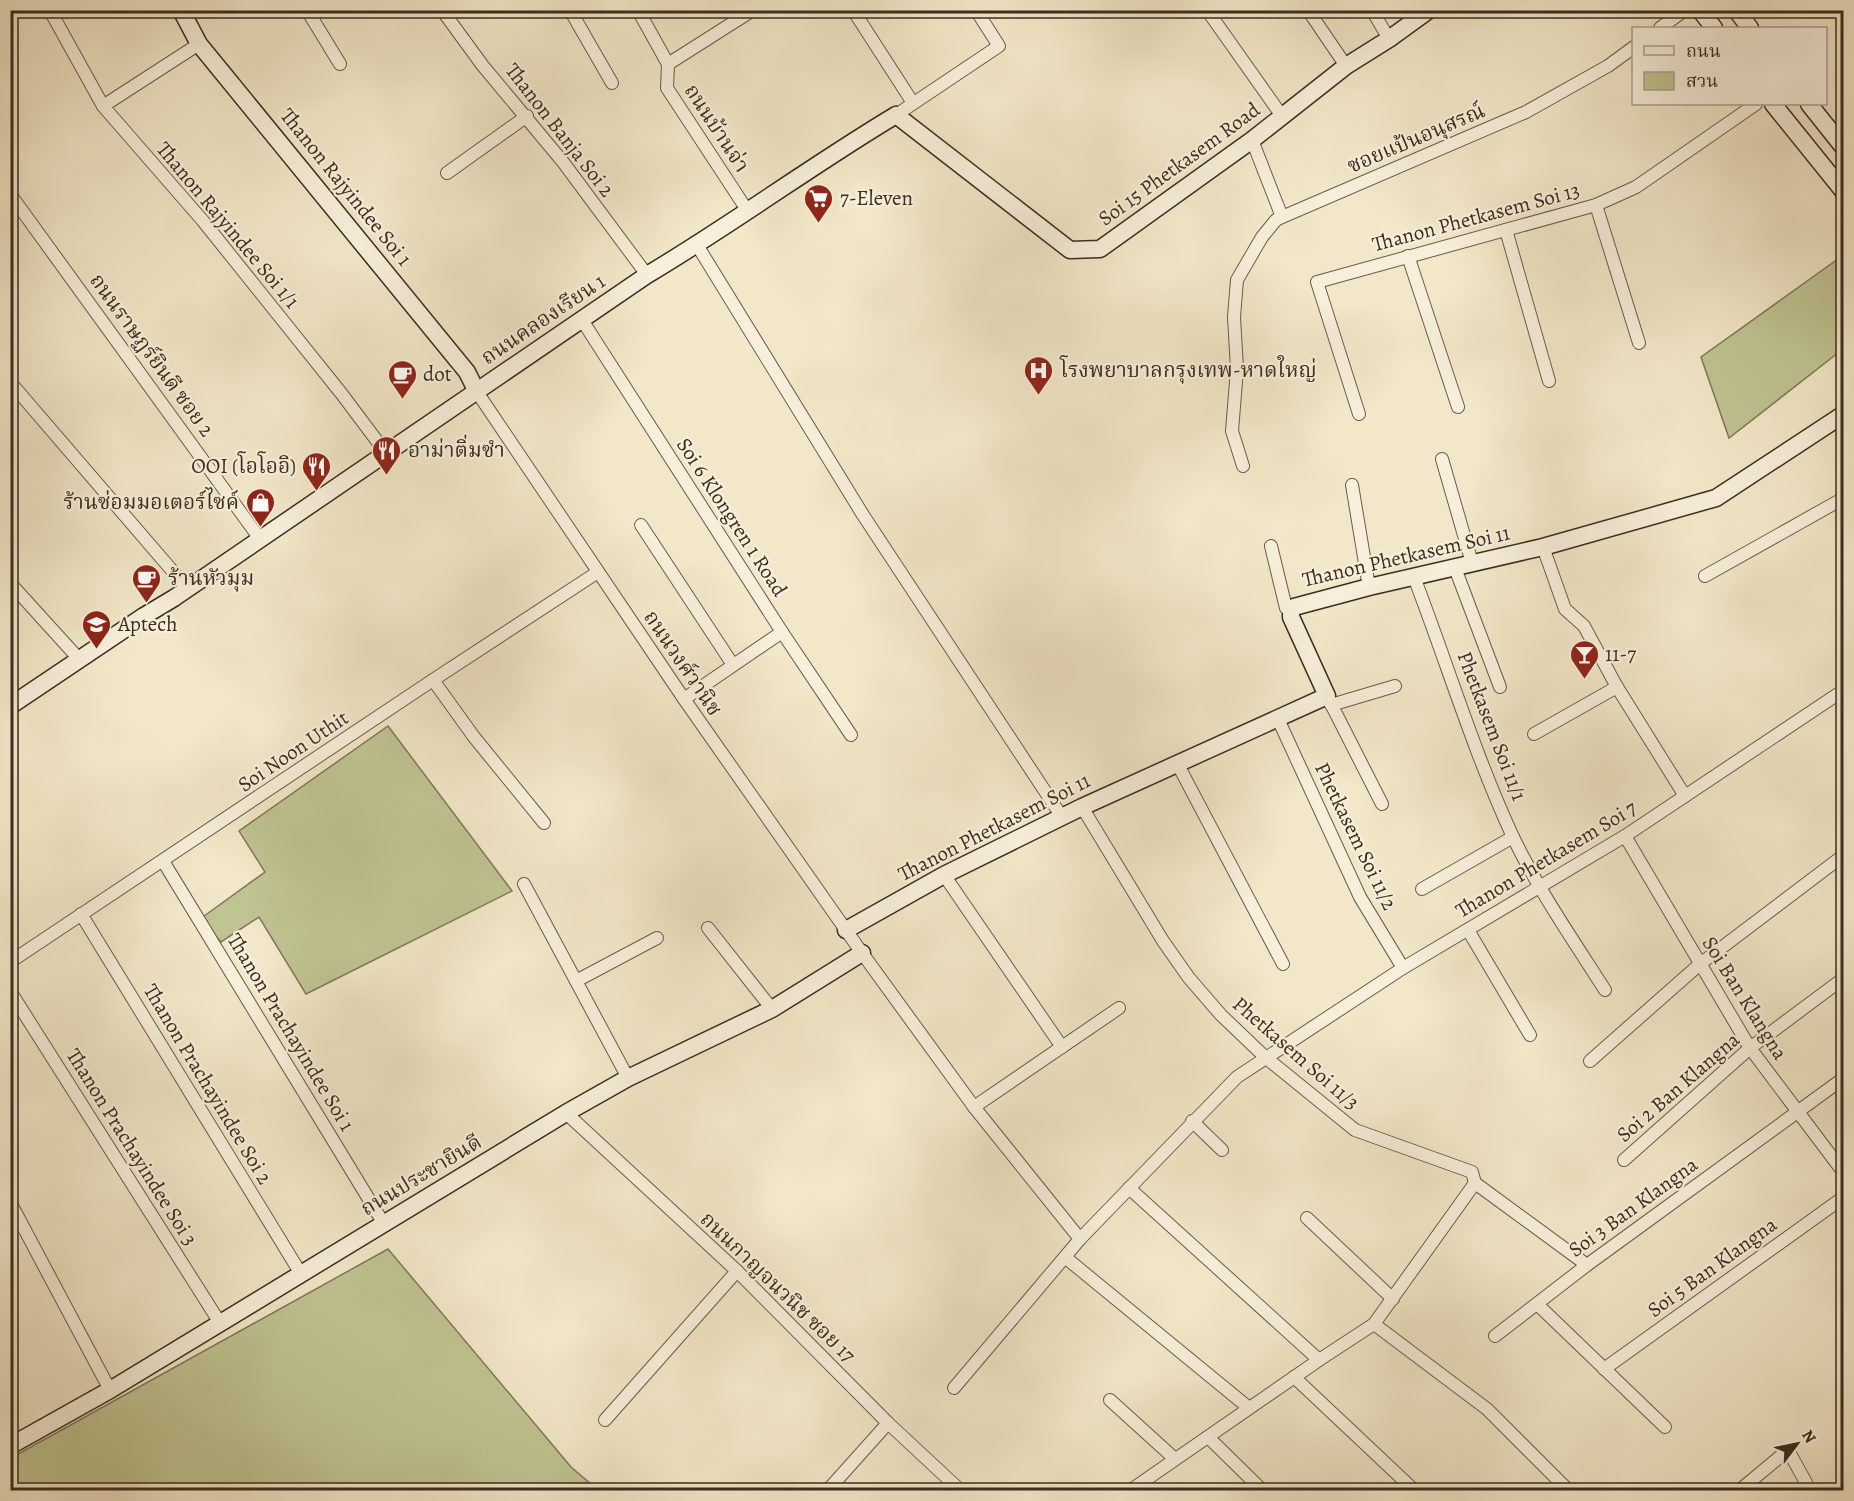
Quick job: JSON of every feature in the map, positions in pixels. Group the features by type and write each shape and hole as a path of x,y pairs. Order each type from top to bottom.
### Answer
{"street":[{"name":"Thanon Rajyindee Soi 1","path":"181,10 199,44 467,372 477,392"},
{"path":"307,10 340,64"},
{"name":"Thanon Banja Soi 2","path":"442,10 483,66 527,116 646,275"},
{"path":"570,10 612,83"},
{"path":"638,10 668,64 753,10"},
{"path":"853,10 913,103"},
{"path":"896,115 999,46 976,10"},
{"path":"1207,10 1282,116"},
{"path":"1308,10 1346,66"},
{"path":"1372,10 1389,39"},
{"path":"1661,27 1685,10"},
{"path":"1700,10 1713,27"},
{"path":"1736,10 1749,27"},
{"name":"Soi 15 Phetkasem Road","path":"896,115 1070,250 1100,249 1252,140 1346,66 1389,39 1421,13"},
{"name":"Thanon Rajyindee Soi 1/1","path":"52,14 103,106 203,221 341,393 386,453"},
{"path":"103,106 199,44"},
{"name":"ซอยแป้นอนุสรณ์","path":"1282,217 1526,112 1608,66 1632,48"},
{"name":"ถนนบ้านจ่า","path":"668,64 667,88 747,210"},
{"name":"Thanon Phetkasem Soi 13","path":"1359,414 1317,282 1596,204 1636,187 1755,105"},
{"path":"1774,105 1844,192"},
{"path":"1810,105 1844,148"},
{"name":"ถนนคลองเรียน 1","path":"10,706 188,589 646,275 697,245 829,155 896,115"},
{"path":"447,173 527,116"},
{"path":"1243,466 1232,431 1237,369 1234,317 1237,280 1262,237 1276,220 1282,217 1252,140"},
{"name":"ถนนราษฏร์ยินดี ซอย 2","path":"10,194 260,539"},
{"path":"1596,204 1639,343"},
{"path":"1506,230 1550,381"},
{"path":"697,245 863,515 1062,817"},
{"path":"1408,256 1458,407"},
{"name":"Soi 6 Klongren 1 Road","path":"582,320 782,632 851,735"},
{"path":"10,382 188,589"},
{"name":"ถนนวงศ์วานิช","path":"477,392 684,699 862,953 974,1107 1080,1239"},
{"name":"Thanon Phetkasem Soi 11","path":"1286,608 1543,547 1716,498 1844,414"},
{"path":"1442,459 1472,563"},
{"path":"1352,485 1369,587"},
{"path":"1705,576 1844,498"},
{"path":"641,525 733,665"},
{"path":"1272,546 1286,608"},
{"path":"1543,547 1565,609 1584,626 1617,687 1685,796"},
{"path":"1455,568 1500,687"},
{"name":"Soi Noon Uthit","path":"10,962 598,572"},
{"name":"Phetkasem Soi 11/1","path":"1414,577 1471,734 1514,837 1539,887 1605,990"},
{"path":"10,583 79,659"},
{"name":"Thanon Phetkasem Soi 11","path":"846,930 944,876 1082,807 1278,719 1329,700 1291,617 1291,609 1286,608"},
{"path":"684,699 782,632"},
{"path":"433,680 474,737 543,823"},
{"path":"1382,804 1329,700 1395,686"},
{"path":"1534,734 1617,687"},
{"name":"Thanon Phetkasem Soi 7","path":"954,1388 1080,1239 1237,1077 1265,1056 1403,968 1625,836 1844,690"},
{"name":"Phetkasem Soi 11/2","path":"1278,719 1360,897 1403,968"},
{"path":"1177,763 1283,964"},
{"name":"Phetkasem Soi 11/3","path":"1082,807 1163,941 1190,978 1221,1015 1265,1056 1355,1130 1472,1172 1475,1183 1587,1265"},
{"name":"Soi Ban Klangna","path":"1625,836 1750,1048 1844,1173"},
{"path":"1422,889 1514,837"},
{"path":"1590,1061 1700,964 1844,855"},
{"name":"Thanon Prachayindee Soi 1","path":"163,861 384,1224"},
{"path":"944,876 1062,1047"},
{"path":"524,884 628,1078"},
{"name":"Thanon Prachayindee Soi 2","path":"81,914 301,1274"},
{"path":"708,928 772,1008"},
{"path":"1468,930 1530,1035"},
{"path":"576,981 657,938"},
{"name":"ถนนประชายินดี","path":"10,1446 110,1390 566,1113 628,1078 772,1008 862,953"},
{"name":"Soi 2 Ban Klangna","path":"1624,1160 1750,1048 1844,978"},
{"name":"Thanon Prachayindee Soi 3","path":"10,991 220,1323"},
{"path":"974,1107 1119,1008"},
{"name":"Soi 3 Ban Klangna","path":"1495,1336 1587,1265 1844,1078"},
{"name":"ถนนกาญจนวนิช ซอย 17","path":"566,1113 737,1271 888,1423 960,1491"},
{"path":"1192,1121 1222,1150"},
{"path":"1131,1491 1374,1324 1475,1183"},
{"path":"1129,1188 1319,1360"},
{"name":"Soi 5 Ban Klangna","path":"1604,1369 1844,1197"},
{"path":"10,1202 110,1390"},
{"path":"1307,1218 1393,1299"},
{"path":"1066,1257 1249,1408"},
{"path":"605,1420 737,1271"},
{"path":"1537,1304 1665,1427"},
{"path":"1374,1324 1486,1408 1568,1491"},
{"path":"1294,1377 1414,1491"},
{"path":"1110,1400 1175,1459"},
{"path":"828,1491 888,1423"},
{"path":"1208,1437 1262,1491"},
{"path":"1740,1491 1788,1450 1810,1491"}],"green space":[{"path":"1838,259 1843,259 1843,349 1729,438 1701,357"},
{"path":"388,726 512,891 306,994 259,917 221,942 200,919 265,872 239,831"},
{"path":"388,1249 571,1467 598,1490 11,1490 11,1458"}],"place":[{"name":"7-Eleven","path":"819,224"},
{"name":"โรงพยาบาลกรุงเทพ-หาดใหญ่","path":"1039,396"},
{"name":"dot","path":"402,400"},
{"name":"อาม่าติ่มซำ","path":"387,476"},
{"name":"OOI (โอโออิ)","path":"317,492"},
{"name":"ร้านซ่อมมอเตอร์ไซค์","path":"260,528"},
{"name":"ร้านหัวมุม","path":"147,604"},
{"name":"Aptech","path":"97,650"},
{"name":"11-7","path":"1584,680"}]}
